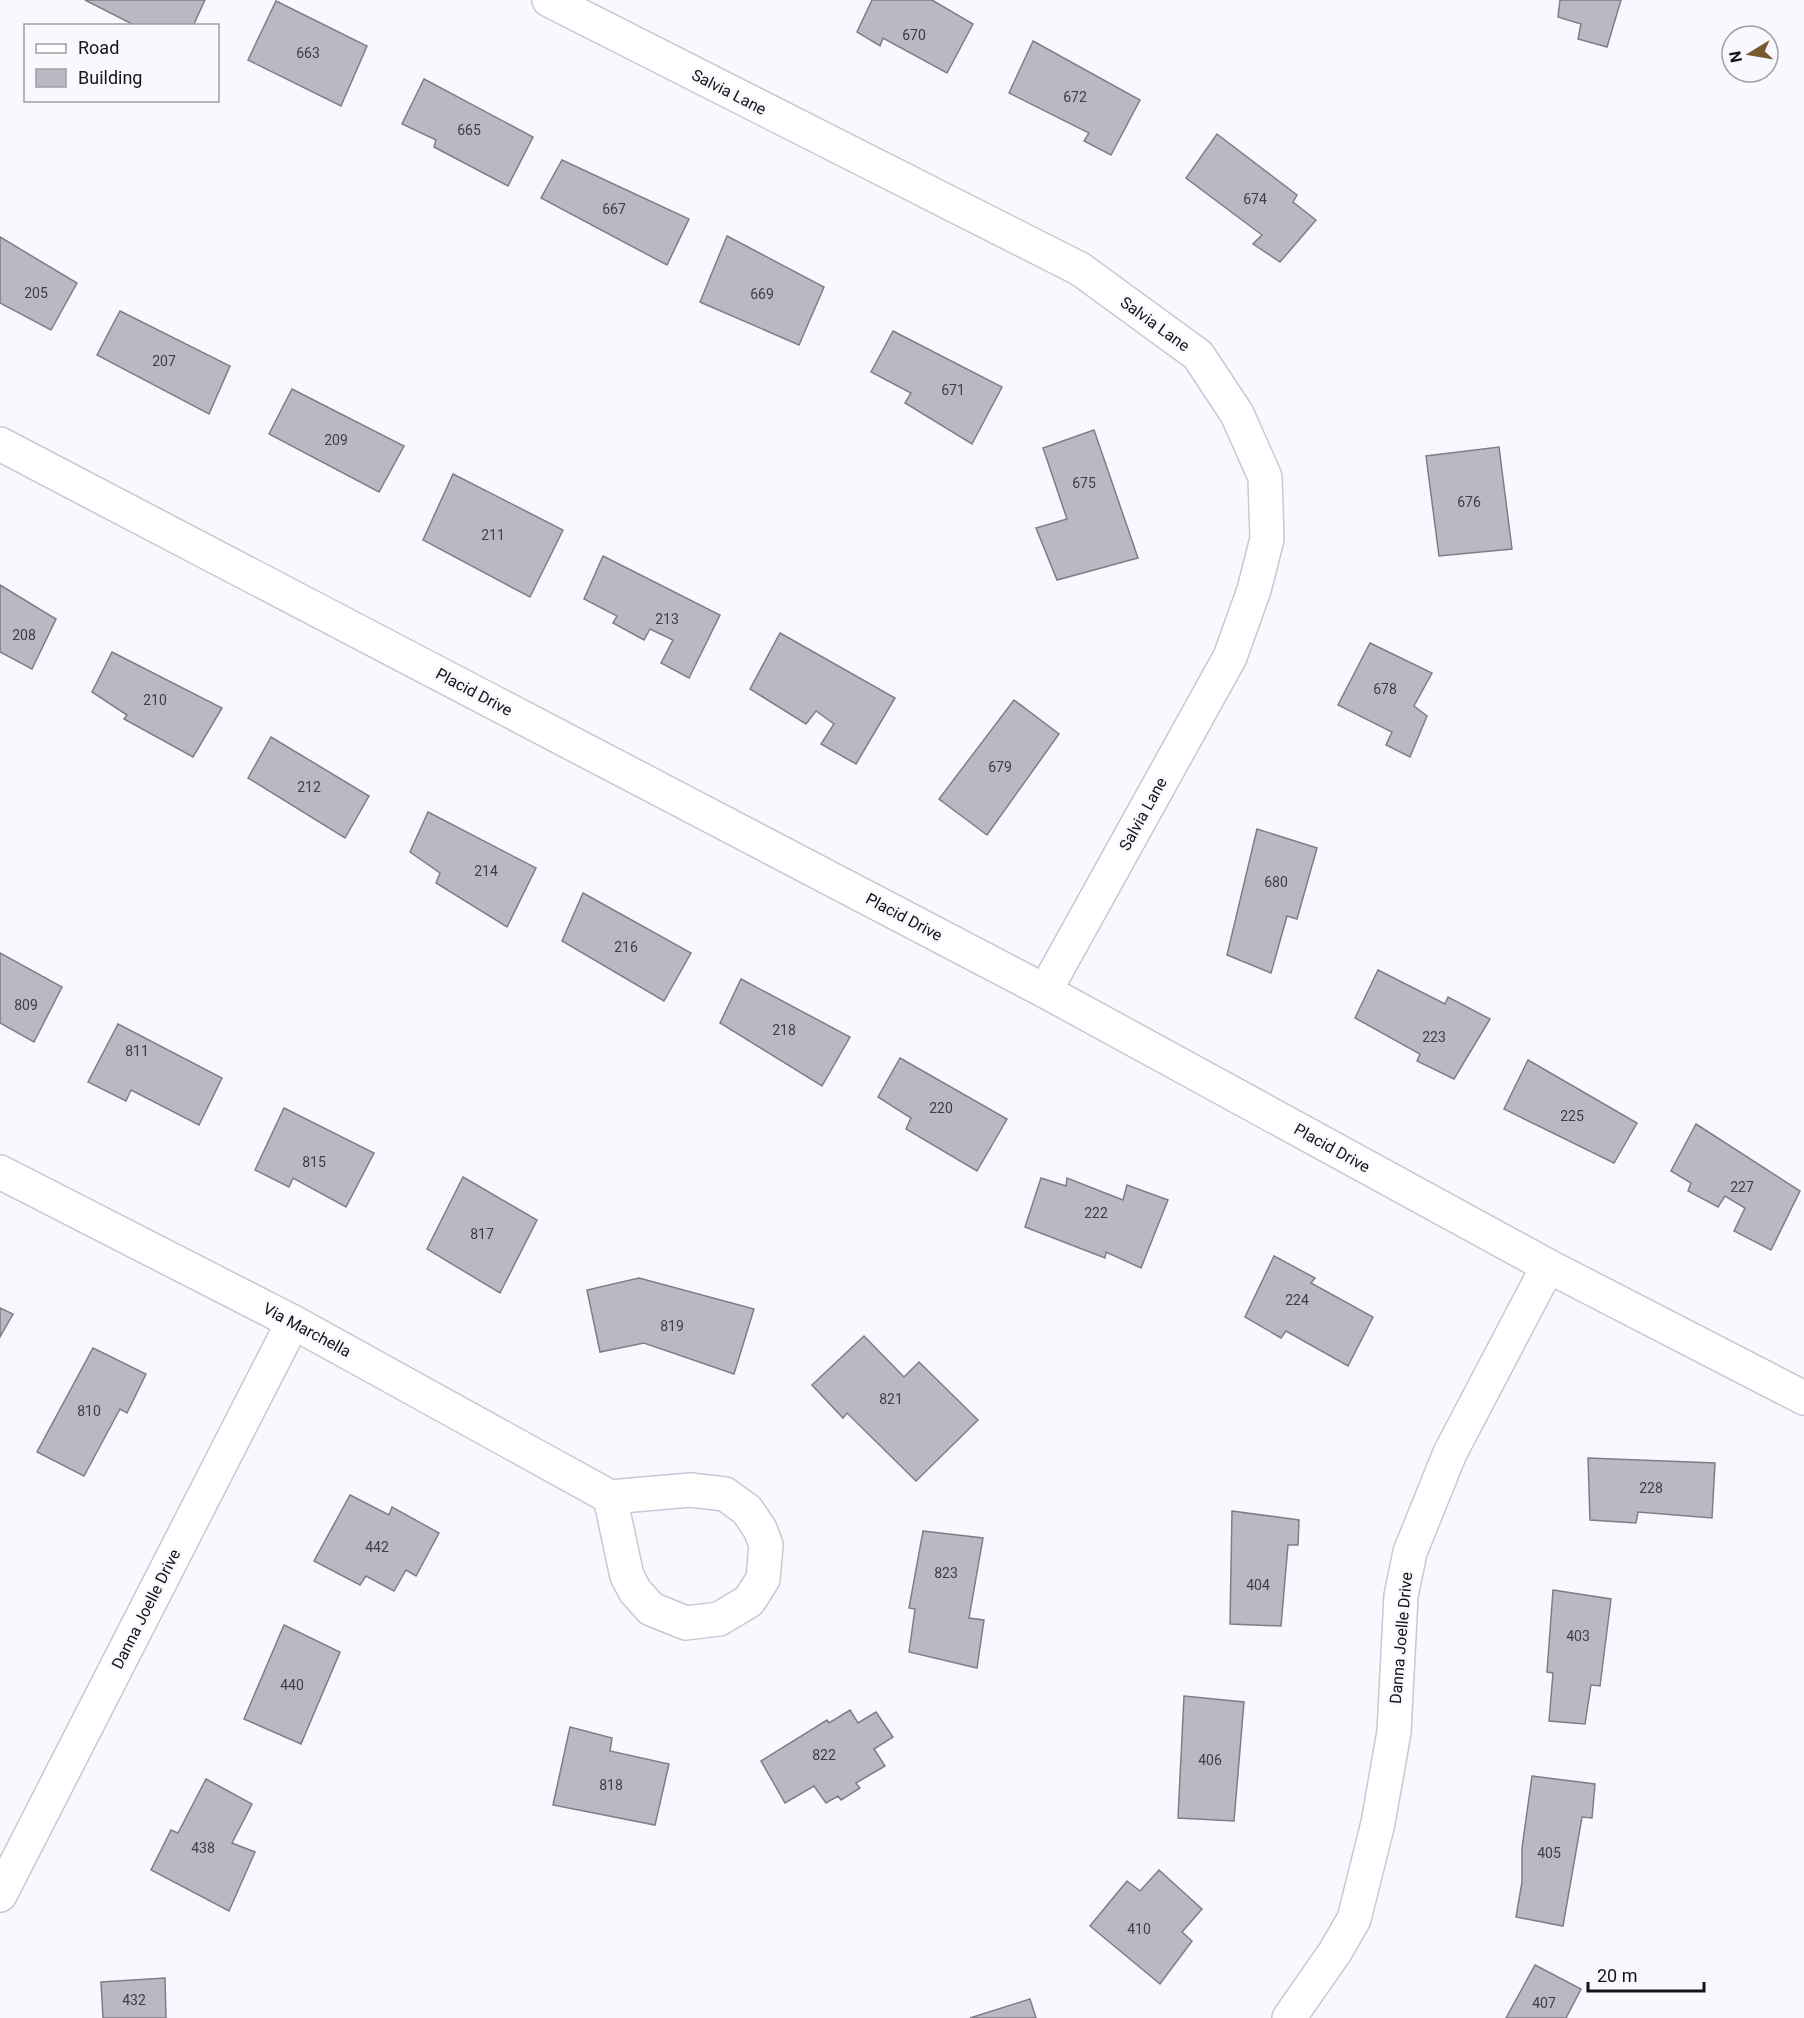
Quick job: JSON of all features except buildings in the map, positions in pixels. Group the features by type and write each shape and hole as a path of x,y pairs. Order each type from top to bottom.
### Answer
{"street":[{"name":"Salvia Lane","path":"549,0 1080,269 1198,355 1237,414 1264,477 1267,539 1254,590 1230,657 1046,991"},
{"name":"Placid Drive","path":"0,444 1046,991 1548,1266 1804,1398"},
{"name":"Via Marchella","path":"0,1172 292,1322 610,1497"},
{"name":"Danna Joelle Drive","path":"1288,2018 1335,1952 1354,1919 1378,1822 1394,1731 1401,1596 1410,1552 1450,1453 1548,1266"},
{"name":"Danna Joelle Drive","path":"0,1895 292,1322"},
{"path":"690,1490 724,1494 747,1510 760,1529 766,1545 763,1579 749,1601 719,1619 686,1623 651,1609 635,1591 627,1576 610,1497 690,1490"}]}
